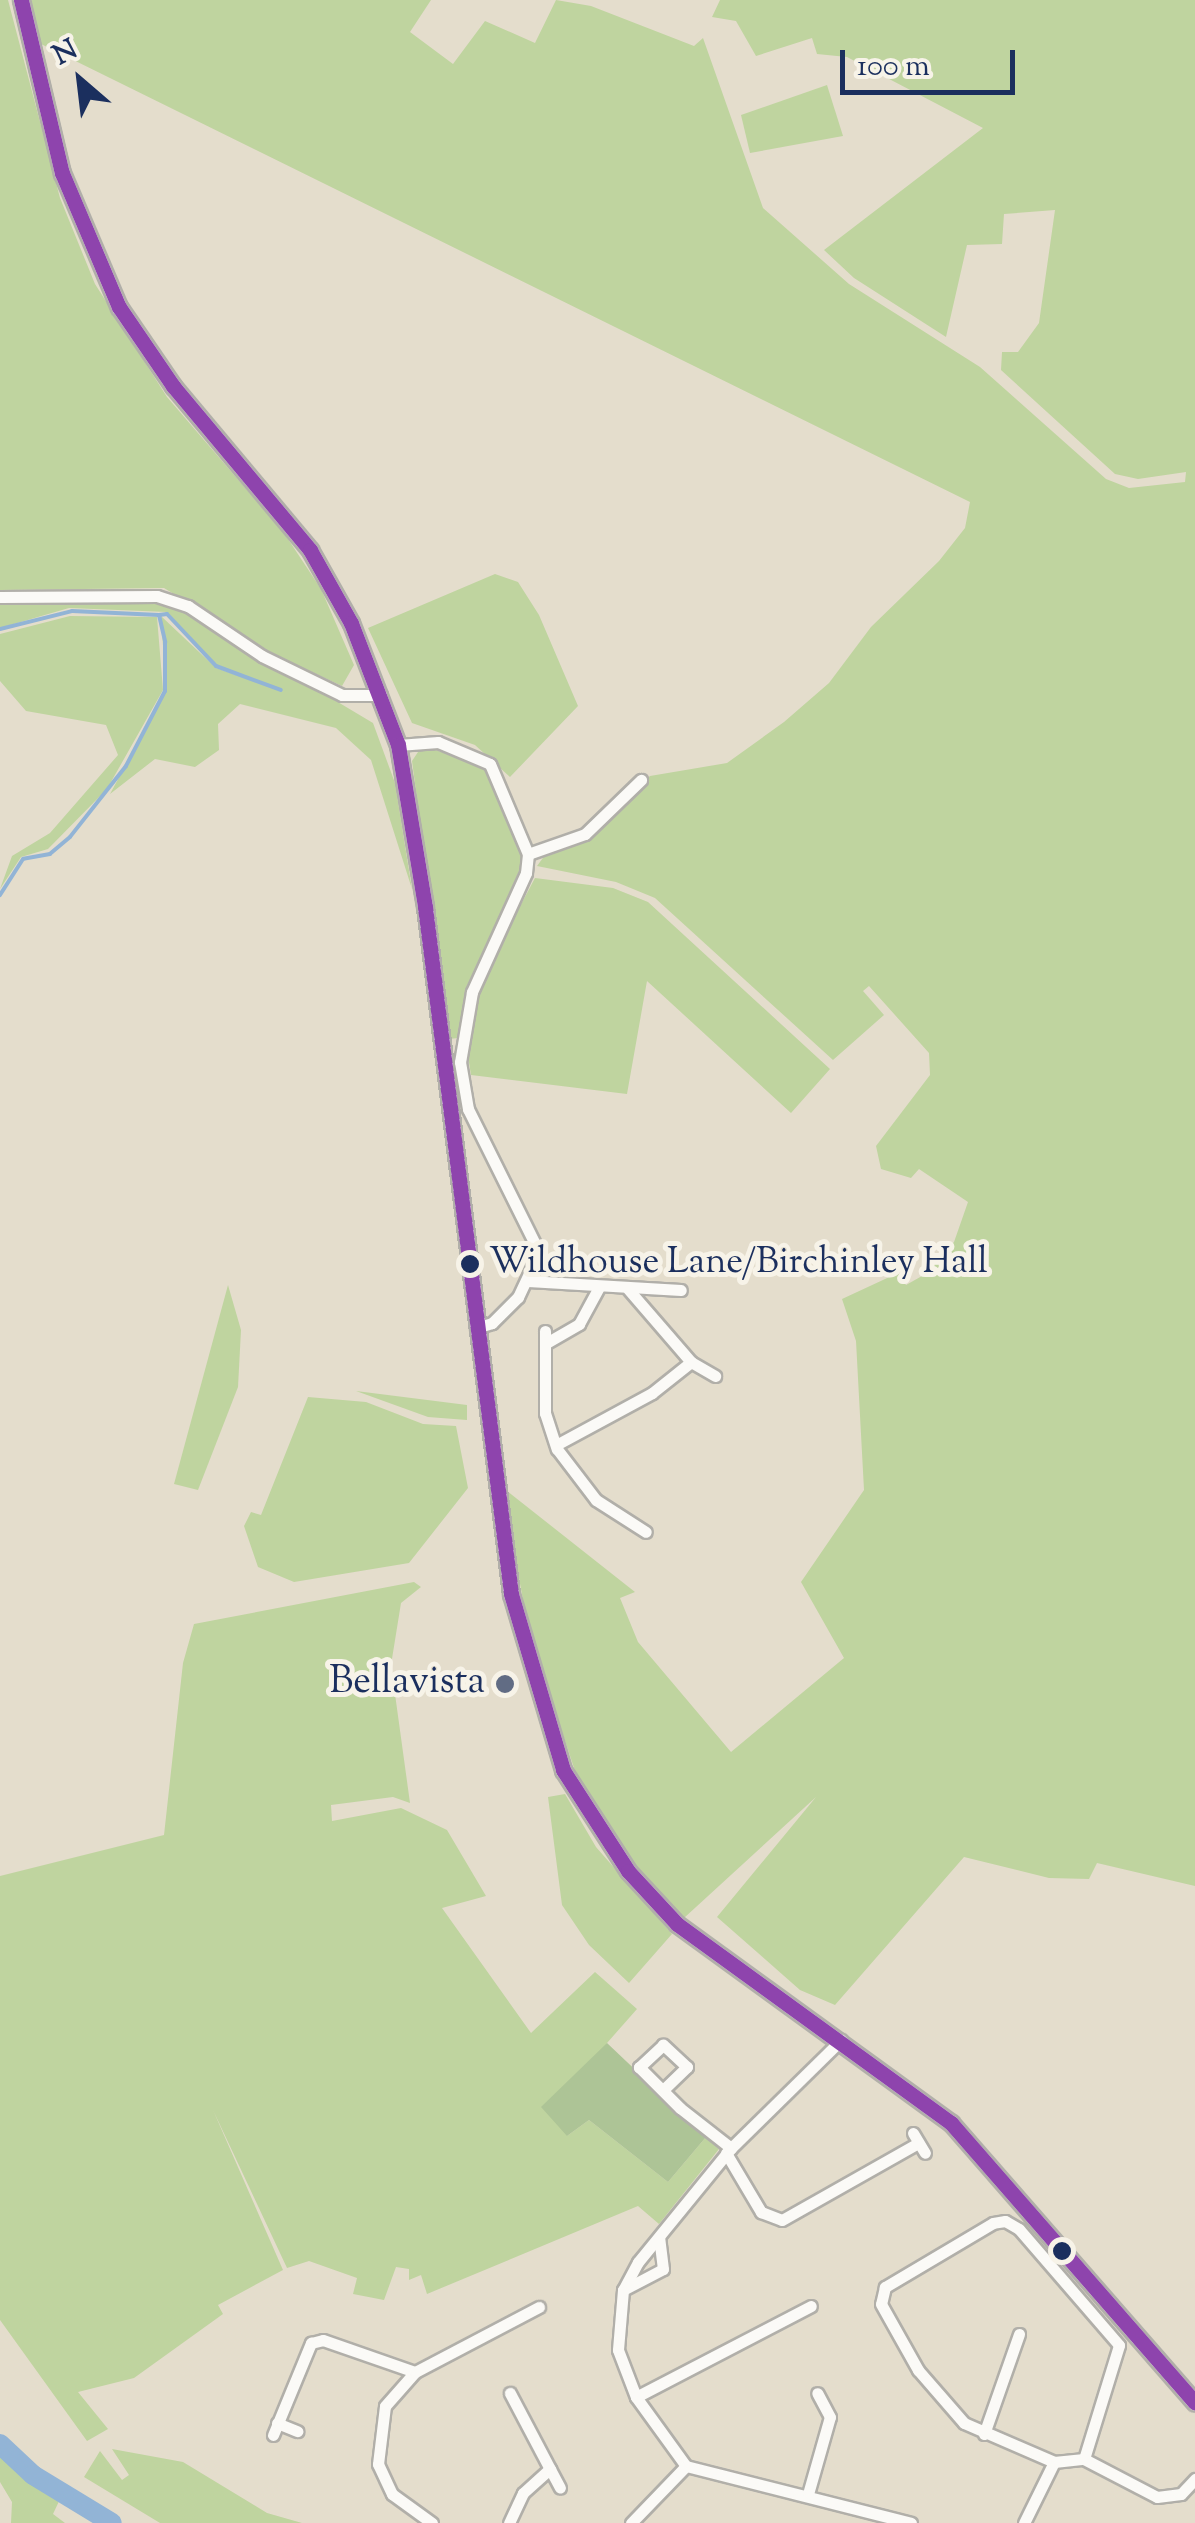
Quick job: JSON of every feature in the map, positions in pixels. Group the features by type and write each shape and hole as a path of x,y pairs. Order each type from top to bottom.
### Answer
{"main road":[{"path":"21,0 62,173 119,307 174,386 310,550 381,694 398,745 425,908 510,1594 563,1770 628,1871 677,1924 951,2122 1174,2374 1195,2403"},
{"path":"1174,2374 1195,2385"}],"street":[{"path":"0,598 157,596 188,606 262,656 342,695 381,694"},
{"path":"398,745 438,742 490,764 528,854 526,873 472,992 460,1047 468,1109 535,1234 539,1252 528,1281 492,1323 476,1328"},
{"path":"528,854 585,834 641,780"},
{"path":"528,1281 681,1290"},
{"path":"599,1287 579,1324 546,1336 543,1394 556,1445 596,1500 646,1532"},
{"path":"628,1289 691,1362 716,1376"},
{"path":"556,1445 652,1393 691,1362"},
{"path":"841,2040 729,2151 659,2237 623,2290 618,2350 636,2398 686,2466 910,2523"},
{"path":"664,2090 729,2151 762,2212 782,2220 919,2143"},
{"path":"1084,2458 1120,2346 1005,2221 894,2280 881,2296 934,2394 984,2434 1054,2462 1084,2458 1156,2497 1181,2494 1195,2478"},
{"path":"623,2290 663,2268 659,2237"},
{"path":"636,2398 811,2306"},
{"path":"432,2523 392,2494 378,2464 384,2406 415,2372 539,2307"},
{"path":"984,2434 1019,2334"},
{"path":"298,2431 275,2429 310,2343 322,2340 415,2372"},
{"path":"510,2393 560,2488"},
{"path":"808,2494 830,2417 817,2393"},
{"path":"1024,2523 1054,2462"},
{"path":"631,2523 686,2466"},
{"path":"509,2523 523,2494 550,2469"},
{"path":"854,2523 858,2508"}],"green space":[{"path":"0,0 8,0 60,198 95,284 167,397 284,533 321,589 354,665 342,686 269,652 164,588 0,590"},
{"path":"31,0 431,0 410,32 453,64 485,21 535,43 556,0 591,6 694,46 703,38 763,208 849,284 980,367 1106,479 1129,488 1185,482 1186,472 1138,479 1115,474 1001,370 1002,352 1018,352 1039,323 1055,210 1004,214 1002,244 967,245 946,337 854,278 824,250 983,128 847,57 817,54 812,38 756,56 736,21 712,17 720,0 1195,0 1195,1886 1097,1863 1089,1879 1049,1878 964,1857 835,2005 800,1990 717,1917 816,1797 684,1918 635,1868 578,1780 529,1632 502,1487 635,1592 620,1598 638,1642 731,1752 844,1658 801,1582 864,1490 856,1341 842,1299 898,1273 906,1285 922,1276 954,1242 968,1202 919,1169 911,1178 881,1169 876,1146 930,1075 929,1053 869,986 863,991 884,1015 833,1060 655,898 616,882 537,866 551,847 577,843 650,776 727,763 784,722 829,683 871,627 939,561 965,528 970,502 41,44"},
{"path":"827,85 843,136 750,153 741,115"},
{"path":"495,574 518,582 539,615 578,706 510,777 475,745 412,723 368,628"},
{"path":"122,596 172,603 373,723 395,783 412,889 371,760 336,728 240,704 218,724 219,750 195,767 155,759 110,794 166,691 161,616 216,668 284,692 217,665 167,612 69,608 0,628 0,601"},
{"path":"70,616 157,617 163,690 107,789 48,849 21,857 0,889 12,856 50,833 118,755 106,725 26,711 0,681 0,634"},
{"path":"422,746 484,765 521,847 522,864 468,992 458,1038 449,1039 412,761"},
{"path":"535,878 613,888 648,902 830,1069 791,1113 647,981 627,1094 471,1075 466,1044 478,985"},
{"path":"228,1285 241,1330 238,1387 198,1490 174,1484"},
{"path":"356,1391 467,1405 467,1420 428,1417"},
{"path":"308,1397 366,1402 423,1424 456,1426 468,1488 409,1563 294,1582 258,1567 244,1526 251,1512 261,1515"},
{"path":"414,1582 421,1587 401,1603 391,1665 410,1803 393,1797 331,1805 332,1821 401,1808 447,1830 486,1896 442,1908 531,2033 595,1972 637,2009 607,2043 567,2136 589,2120 668,2182 706,2137 719,2149 659,2224 638,2206 427,2294 421,2275 409,2280 409,2269 396,2267 384,2300 353,2294 357,2278 309,2261 287,2268 213,2110 283,2270 218,2305 223,2314 134,2378 78,2392 108,2429 87,2441 0,2320 0,1876 164,1835 183,1663 194,1624"},
{"path":"565,1794 596,1847 672,1934 629,1983 589,1945 562,1905 548,1797"},
{"path":"607,2043 706,2137 668,2182 589,2120 567,2136 541,2107"},
{"path":"0,2449 61,2497 53,2514 65,2523 11,2523 12,2502 0,2482"},
{"path":"112,2449 183,2462 267,2513 302,2523 160,2523 84,2477 100,2451 122,2480 129,2475"}],"waterway":[{"path":"0,629 72,611 159,615 165,642 165,691 126,766 70,837 50,854 23,859 0,895"},
{"path":"159,615 167,614 216,666 281,690"},
{"path":"0,2444 33,2475 112,2523"}],"transit line":[{"path":"21,0 62,173 119,307 173,386 310,550 351,623 398,745 425,907 511,1594 563,1770 628,1871 677,1924 951,2123 1195,2403"}],"place":[{"name":"Wildhouse Lane/Birchinley Hall","path":"470,1264"},
{"name":"Bellavista","path":"505,1684"}]}
